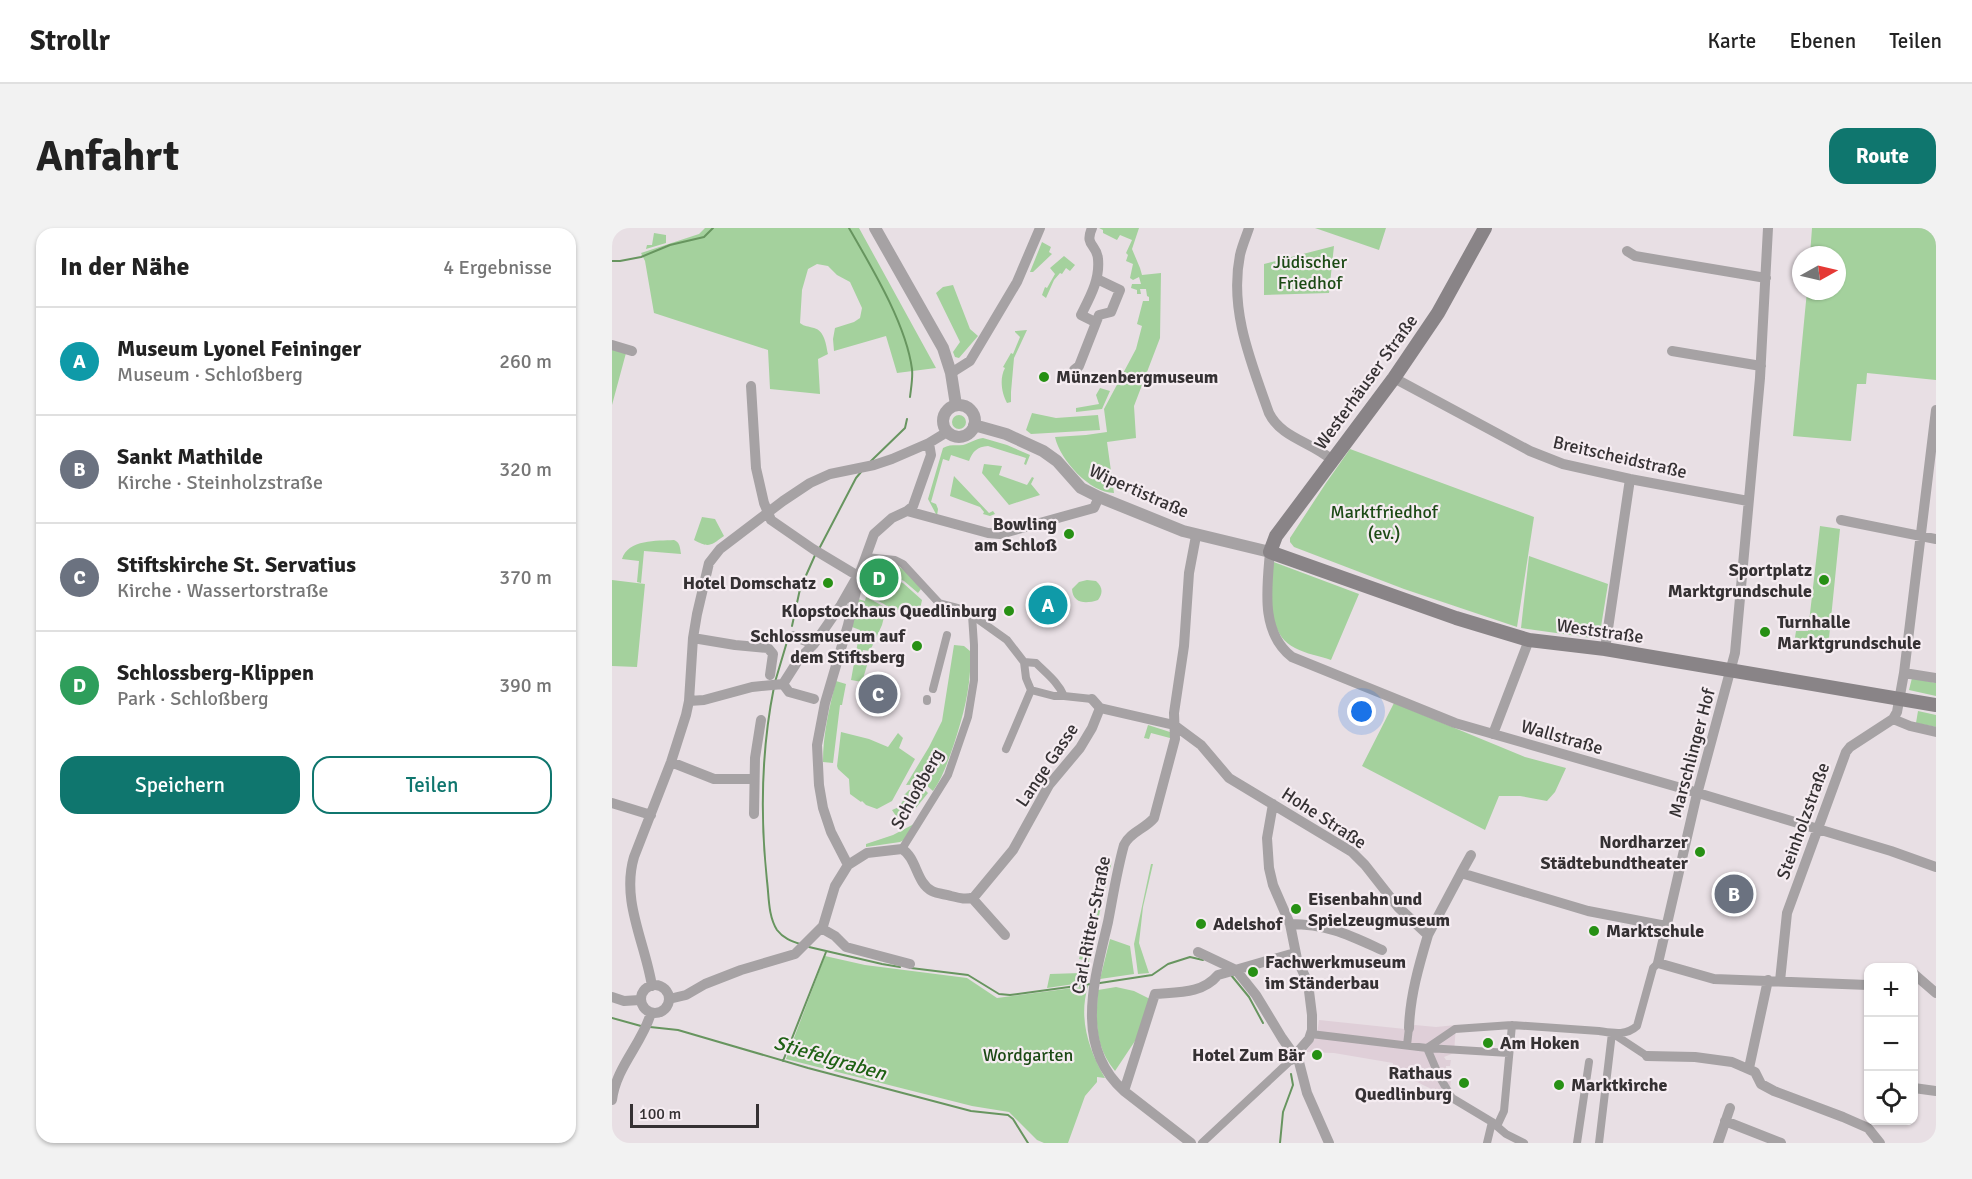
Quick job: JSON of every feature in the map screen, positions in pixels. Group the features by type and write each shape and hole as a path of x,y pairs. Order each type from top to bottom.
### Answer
{"main road":[{"name":"Westerhäuser Straße","path":"1270,552 1276,536 1394,378 1438,313 1485,228"},
{"name":"Weststraße","path":"1270,552 1456,618 1529,640 1605,649 1936,705"}],"street":[{"path":"875,228 944,348 956,405"},
{"path":"951,373 970,361 1017,282 1040,228"},
{"path":"1092,228 1088,238 1097,254 1097,279 1082,315 1095,322"},
{"path":"1249,228 1240,254 1238,303 1240,324 1269,413 1280,429 1324,453 1332,460"},
{"name":"Marschlinger Hof","path":"1612,1033 1631,1031 1637,1026 1640,1018 1653,968 1658,963 1698,793 1731,670 1736,644 1761,366 1768,228"},
{"path":"1627,251 1635,256 1766,278"},
{"path":"1074,370 1079,366 1099,315 1111,312 1120,290 1097,279"},
{"path":"612,345 632,351"},
{"path":"1672,351 1761,366"},
{"name":"Breitscheidstraße","path":"1394,378 1530,451 1563,464 1748,501"},
{"path":"751,386 756,468 768,513 774,523 816,551 860,573"},
{"path":"956,405 964,406 974,417 974,425 969,433 963,436 953,436 947,432 943,423 944,415 949,408 956,405"},
{"path":"1936,410 1904,672 1897,712 1893,719 1936,732"},
{"name":"Wipertistraße","path":"974,425 1002,433 1046,453 1057,461 1081,488 1099,497 1196,536 1270,552"},
{"path":"652,986 632,907 630,891 633,862 671,762 689,701 693,638 702,589 711,558 783,501 810,483 830,474 874,465 929,443 947,432"},
{"path":"669,999 686,995 705,984 741,969 801,949 826,920 835,886 848,865 831,832 823,808 818,775 817,745 825,703 848,625 860,573 874,534 892,518 907,511 916,500 932,450 929,443"},
{"path":"1605,649 1630,479"},
{"path":"907,511 988,533 1000,534 1094,508 1099,497"},
{"path":"1841,520 1936,539"},
{"name":"Carl-Ritter-Straße","path":"1191,1143 1124,1091 1110,1075 1096,1045 1092,1024 1094,985 1123,850 1128,838 1150,823 1155,815 1175,740 1174,713 1184,646 1189,573 1196,536"},
{"name":"Wallstraße","path":"1270,552 1267,592 1269,614 1273,633 1284,650 1292,657 1455,723 1698,793 1891,851 1936,867"},
{"path":"866,557 903,564 939,603 962,609 1011,644 1024,662 1026,678 1031,690 1006,749"},
{"path":"689,701 704,700 776,682 814,644 836,614 860,573"},
{"name":"Schloßberg","path":"848,865 867,853 902,849 944,783 963,733 971,703 974,680 972,615"},
{"path":"793,636 814,644"},
{"path":"933,689 947,636"},
{"path":"693,638 768,648 773,654 776,682 789,692 814,699"},
{"path":"1493,734 1529,640"},
{"path":"1024,662 1038,664 1046,675 1058,683 1064,696"},
{"path":"1904,672 1936,678"},
{"path":"1031,690 1054,696 1092,699 1100,708 1174,725"},
{"name":"Lange Gasse","path":"972,898 1013,850 1049,785 1080,747 1092,728 1100,708"},
{"name":"Steinholzstraße","path":"1780,981 1787,913 1846,752 1893,719"},
{"path":"754,814 755,758 761,720"},
{"name":"Hohe Straße","path":"1174,725 1201,745 1229,778 1352,852 1398,908 1428,935"},
{"path":"671,762 714,779 754,779"},
{"path":"612,803 651,815"},
{"path":"1202,1143 1293,1057 1311,1034 1312,1015 1309,989 1295,952 1290,924 1273,885 1267,860 1267,838 1273,804"},
{"path":"902,849 909,854 923,883 931,890 959,898 972,898 1005,935"},
{"path":"1407,1045 1410,1009 1428,935 1471,855"},
{"path":"1461,873 1588,911 1666,926"},
{"path":"1290,924 1309,924 1337,930 1382,950"},
{"path":"821,928 835,936 846,948 909,964"},
{"path":"1198,952 1231,972 1256,995 1301,1067 1307,1093 1329,1143"},
{"path":"1124,1091 1155,994 1201,990 1212,983 1218,975 1295,952"},
{"path":"1658,963 1714,979 1864,985"},
{"path":"1918,977 1936,993"},
{"path":"1749,1068 1768,980"},
{"path":"650,1017 640,1000 643,991 652,986 663,988 669,999"},
{"path":"612,997 624,1001 640,1000"},
{"path":"612,1100 621,1071 650,1017 664,1010 669,999"},
{"path":"1427,1048 1455,1029 1512,1025 1612,1033 1647,1056 1708,1058 1732,1062 1749,1068 1755,1072 1761,1084 1774,1091 1864,1123"},
{"path":"1487,1143 1494,1124 1503,1111 1512,1025"},
{"path":"1599,1143 1612,1033"},
{"path":"1311,1034 1427,1048 1509,1053"},
{"path":"1427,1048 1452,1098 1506,1134 1524,1143"},
{"path":"1577,1143 1589,1062"},
{"path":"1918,1089 1936,1091"},
{"path":"1718,1143 1730,1108"},
{"path":"1725,1122 1781,1143"},
{"path":"1869,1125 1880,1143"}],"shaded area":[{"path":"1319,1020 1405,1029 1415,1025 1436,1027 1456,1025 1454,1053 1444,1057 1446,1060 1451,1060 1450,1066 1446,1066 1445,1078 1451,1079 1450,1089 1440,1093 1392,1069 1393,1063 1334,1053 1306,1052 1317,1035"}],"green space":[{"path":"705,228 859,228 936,368 897,373 886,336 834,351 835,328 860,318 862,308 850,282 837,275 828,266 817,264 808,269 802,290 800,323 821,332 826,343 828,354 818,359 820,394 770,389 768,350 654,313 645,261 641,253 699,234"},
{"path":"1099,228 1139,228 1132,249 1142,275 1161,273 1160,338 1134,406 1136,438 1107,442 1114,493 1095,487 1077,474 1063,455 1055,437 1107,432 1104,409 1136,349 1142,326 1137,324 1143,301 1149,301 1146,289 1140,289 1141,294 1137,294 1137,290 1131,288 1132,284 1141,284 1139,277 1133,280 1130,278 1133,264 1126,261 1128,255 1126,253 1132,240 1120,235 1117,240 1103,233 1103,230"},
{"path":"1315,228 1386,228 1379,250"},
{"path":"1812,228 1936,228 1936,380 1867,373 1866,384 1857,384 1851,441 1793,436 1806,300 1846,300 1846,246 1811,246"},
{"path":"654,233 666,235 666,243 646,249 647,245 652,245"},
{"path":"1042,242 1051,247 1049,252 1052,254 1033,272 1030,272"},
{"name":"Jüdischer Friedhof","path":"1334,246 1329,293 1264,295 1264,264"},
{"path":"1064,256 1075,265 1070,271 1066,268 1062,274 1060,273 1054,280 1046,298 1042,295 1045,287 1047,288 1055,274 1050,268"},
{"path":"953,285 970,329 978,336 959,358 955,357 953,352 960,342 936,293 943,287"},
{"path":"1027,330 1014,358 1011,402 1007,403 1002,386 1005,368 1003,367 1011,353 1013,354 1020,337 1015,331"},
{"path":"612,348 626,353 612,405"},
{"path":"1100,388 1110,391 1102,409 1076,412 1076,408 1099,404 1096,395"},
{"path":"1032,413 1056,418 1098,415 1100,430 1031,434 1026,430"},
{"path":"956,415 962,415 966,422 962,429 956,429 952,425 952,419"},
{"path":"983,438 1030,455 1026,465 1024,464 1026,458 988,446 976,450 969,461 951,455 949,461 943,459 931,502 936,504 937,516 928,499 943,448 963,445"},
{"name":"Marktfriedhof (ev.)","path":"1350,449 1534,517 1517,627 1404,589 1294,547 1290,538"},
{"path":"984,464 1002,466 999,475 1027,485 1032,477 1034,478 1031,484 1040,495 1009,505 982,473"},
{"path":"954,476 989,513 993,511 995,514 990,516 983,514 980,507 950,496"},
{"path":"702,517 715,519 724,536 709,545 694,540"},
{"name":"Sportplatz Marktgrundschule","path":"1820,526 1840,529 1828,648 1794,644 1796,631 1808,631"},
{"path":"674,540 679,544 681,554 644,551 641,583 637,582 639,561 622,559 625,552 644,542"},
{"path":"1529,556 1608,584 1599,639 1521,628"},
{"path":"1271,561 1359,594 1331,660 1295,648 1285,641 1279,632 1272,610"},
{"path":"887,562 906,572 921,589 918,593 896,577 887,586 865,591 868,571"},
{"path":"612,580 645,584 637,667 612,666"},
{"path":"895,580 903,583 922,600 919,614 889,608 865,594 865,592 889,587"},
{"path":"1096,581 1100,586 1101,592 1098,600 1081,602 1075,598 1072,589 1079,582"},
{"path":"866,597 883,606 884,617 870,651 863,650 860,660 868,662 862,682 851,680 860,630 852,627 858,599 865,601"},
{"path":"954,645 964,646 970,651 970,675 954,744 933,791 925,784 906,785 942,721"},
{"path":"1912,678 1936,683 1936,696 1909,690"},
{"path":"836,681 846,684 842,705 840,705 833,763 823,762 823,752"},
{"path":"1394,703 1525,757 1566,768 1555,792 1547,801 1520,796 1499,796 1485,830 1362,766"},
{"path":"1918,711 1936,715 1936,727 1916,723"},
{"path":"1148,725 1170,732 1170,738 1151,733 1149,739 1144,738"},
{"path":"841,732 869,739 888,747 898,733 903,738 899,748 915,759 892,801 877,809 866,805 850,794 849,779 837,766"},
{"path":"924,789 928,793 911,814 900,822 892,810 899,807 904,799 902,797 909,790"},
{"path":"914,824 904,840 900,842 866,847 866,844 893,835"},
{"path":"1109,860 1112,861 1096,928 1088,926"},
{"path":"1151,864 1153,864 1143,907 1139,943 1149,973 1138,974 1134,944"},
{"path":"1086,933 1094,936 1088,982 1047,988 1050,974 1081,973 1084,960 1079,959"},
{"path":"1110,939 1130,946 1134,974 1100,979"},
{"name":"Wordgarten","path":"825,956 865,965 967,978 997,998 1088,986 1084,1010 1087,1034 1094,1056 1105,1078 1097,1077 1097,1082 1085,1096 1068,1143 1044,1143 1037,1140 1009,1112 972,1106 786,1059"},
{"path":"1116,987 1134,991 1150,999 1137,1038 1115,1071 1103,1052 1098,1032 1097,1012 1098,990"}],"waterway":[{"path":"612,261 641,257 670,245 704,237 713,228"},
{"path":"849,228 887,297 903,334 912,369 910,397"},
{"path":"871,461 905,428 907,419"},
{"path":"819,549 861,472"},
{"path":"792,626 800,589 816,553"},
{"path":"775,682 789,635"},
{"path":"774,687 766,735 763,784 763,832 769,899 772,919 777,930 785,937 800,944"},
{"path":"809,947 900,967"},
{"path":"783,1061 826,952"},
{"path":"1100,983 1152,975 1168,964 1190,957 1203,960"},
{"path":"911,968 968,975 999,994 1010,995 1091,984"},
{"path":"1231,975 1249,997 1263,1023"},
{"name":"Stiefelgraben","path":"612,1018 641,1026"},
{"name":"Stiefelgraben","path":"650,1027 678,1030 808,1068 971,1111 1008,1115 1028,1143"},
{"path":"1280,1143 1283,1112 1293,1085 1291,1074"}],"place":[{"name":"Münzenbergmuseum","path":"1044,377"},
{"name":"Bowling am Schloß","path":"1069,534"},
{"name":"Schlossberg-Klippen","path":"879,578"},
{"name":"Sportplatz Marktgrundschule","path":"1824,580"},
{"name":"Hotel Domschatz","path":"828,583"},
{"name":"Museum Lyonel Feininger","path":"1048,605"},
{"name":"Klopstockhaus Quedlinburg","path":"1009,611"},
{"name":"Turnhalle Marktgrundschule","path":"1765,632"},
{"name":"Schlossmuseum auf dem Stiftsberg","path":"917,646"},
{"name":"Stiftskirche St. Servatius","path":"878,694"},
{"name":"Nordharzer Städtebundtheater","path":"1700,852"},
{"name":"Sankt Mathilde","path":"1734,894"},
{"name":"Eisenbahn und Spielzeugmuseum","path":"1296,909"},
{"name":"Adelshof","path":"1201,924"},
{"name":"Marktschule","path":"1594,931"},
{"name":"Fachwerkmuseum im Ständerbau","path":"1253,972"},
{"name":"Am Hoken","path":"1488,1043"},
{"name":"Hotel Zum Bär","path":"1317,1055"},
{"name":"Rathaus Quedlinburg","path":"1464,1083"},
{"name":"Marktkirche","path":"1559,1085"}]}
